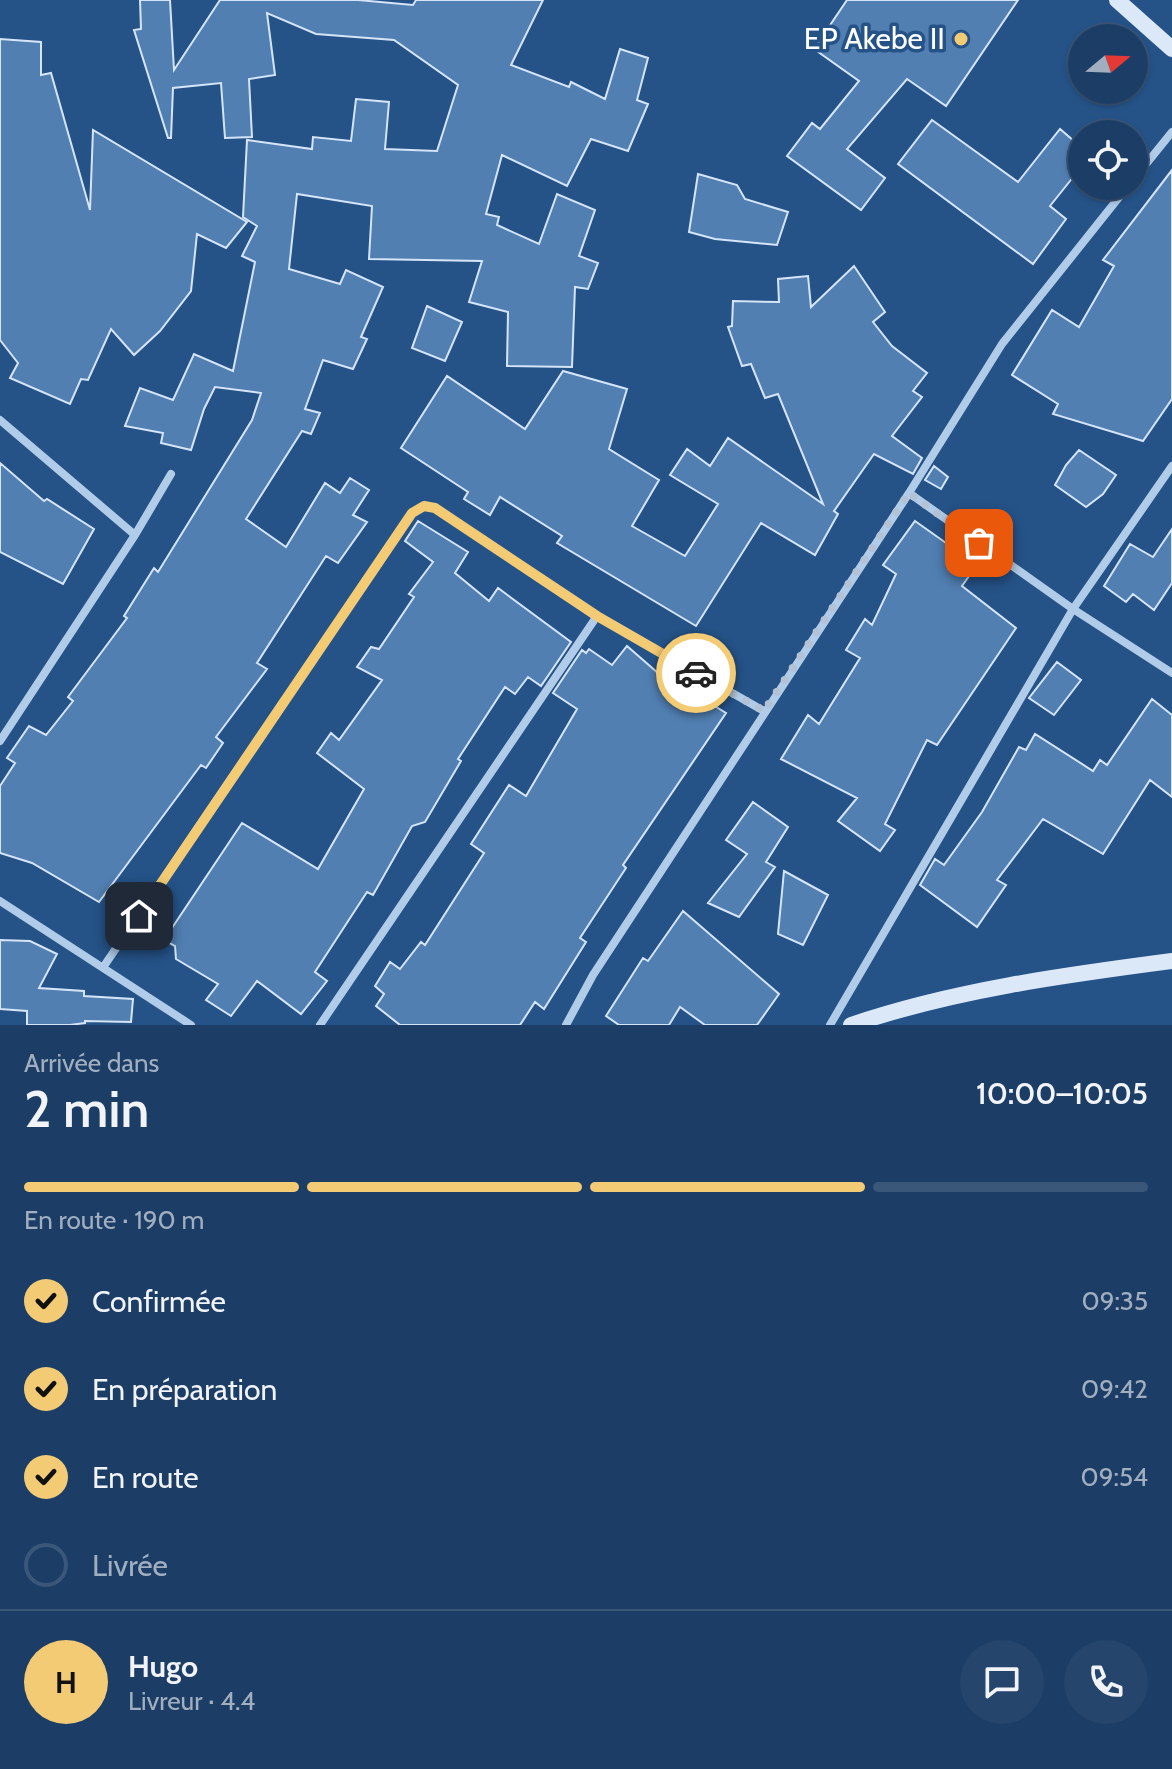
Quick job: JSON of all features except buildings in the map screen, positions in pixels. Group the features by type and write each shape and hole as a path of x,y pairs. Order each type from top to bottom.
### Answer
{"street":[{"path":"1117,0 1172,49"},
{"path":"1148,162 1172,132"},
{"path":"566,1025 593,975 909,493 1002,344 1117,200"},
{"path":"0,420 135,535"},
{"path":"830,1025 1073,609 1172,466"},
{"path":"0,741 135,535 171,474"},
{"path":"909,493 1073,609 1172,673"},
{"path":"104,966 418,508 435,508 597,616 764,711"},
{"path":"320,1025 597,616"},
{"path":"0,901 191,1025"},
{"path":"851,1025 999,987 1172,961"}],"way so far":[{"path":"696,673 764,711 909,493 979,543"}],"place":[{"name":"EP Akebe II","path":"961,39"}],"route":[{"path":"139,916 418,508 435,508 597,616 696,673"}]}
